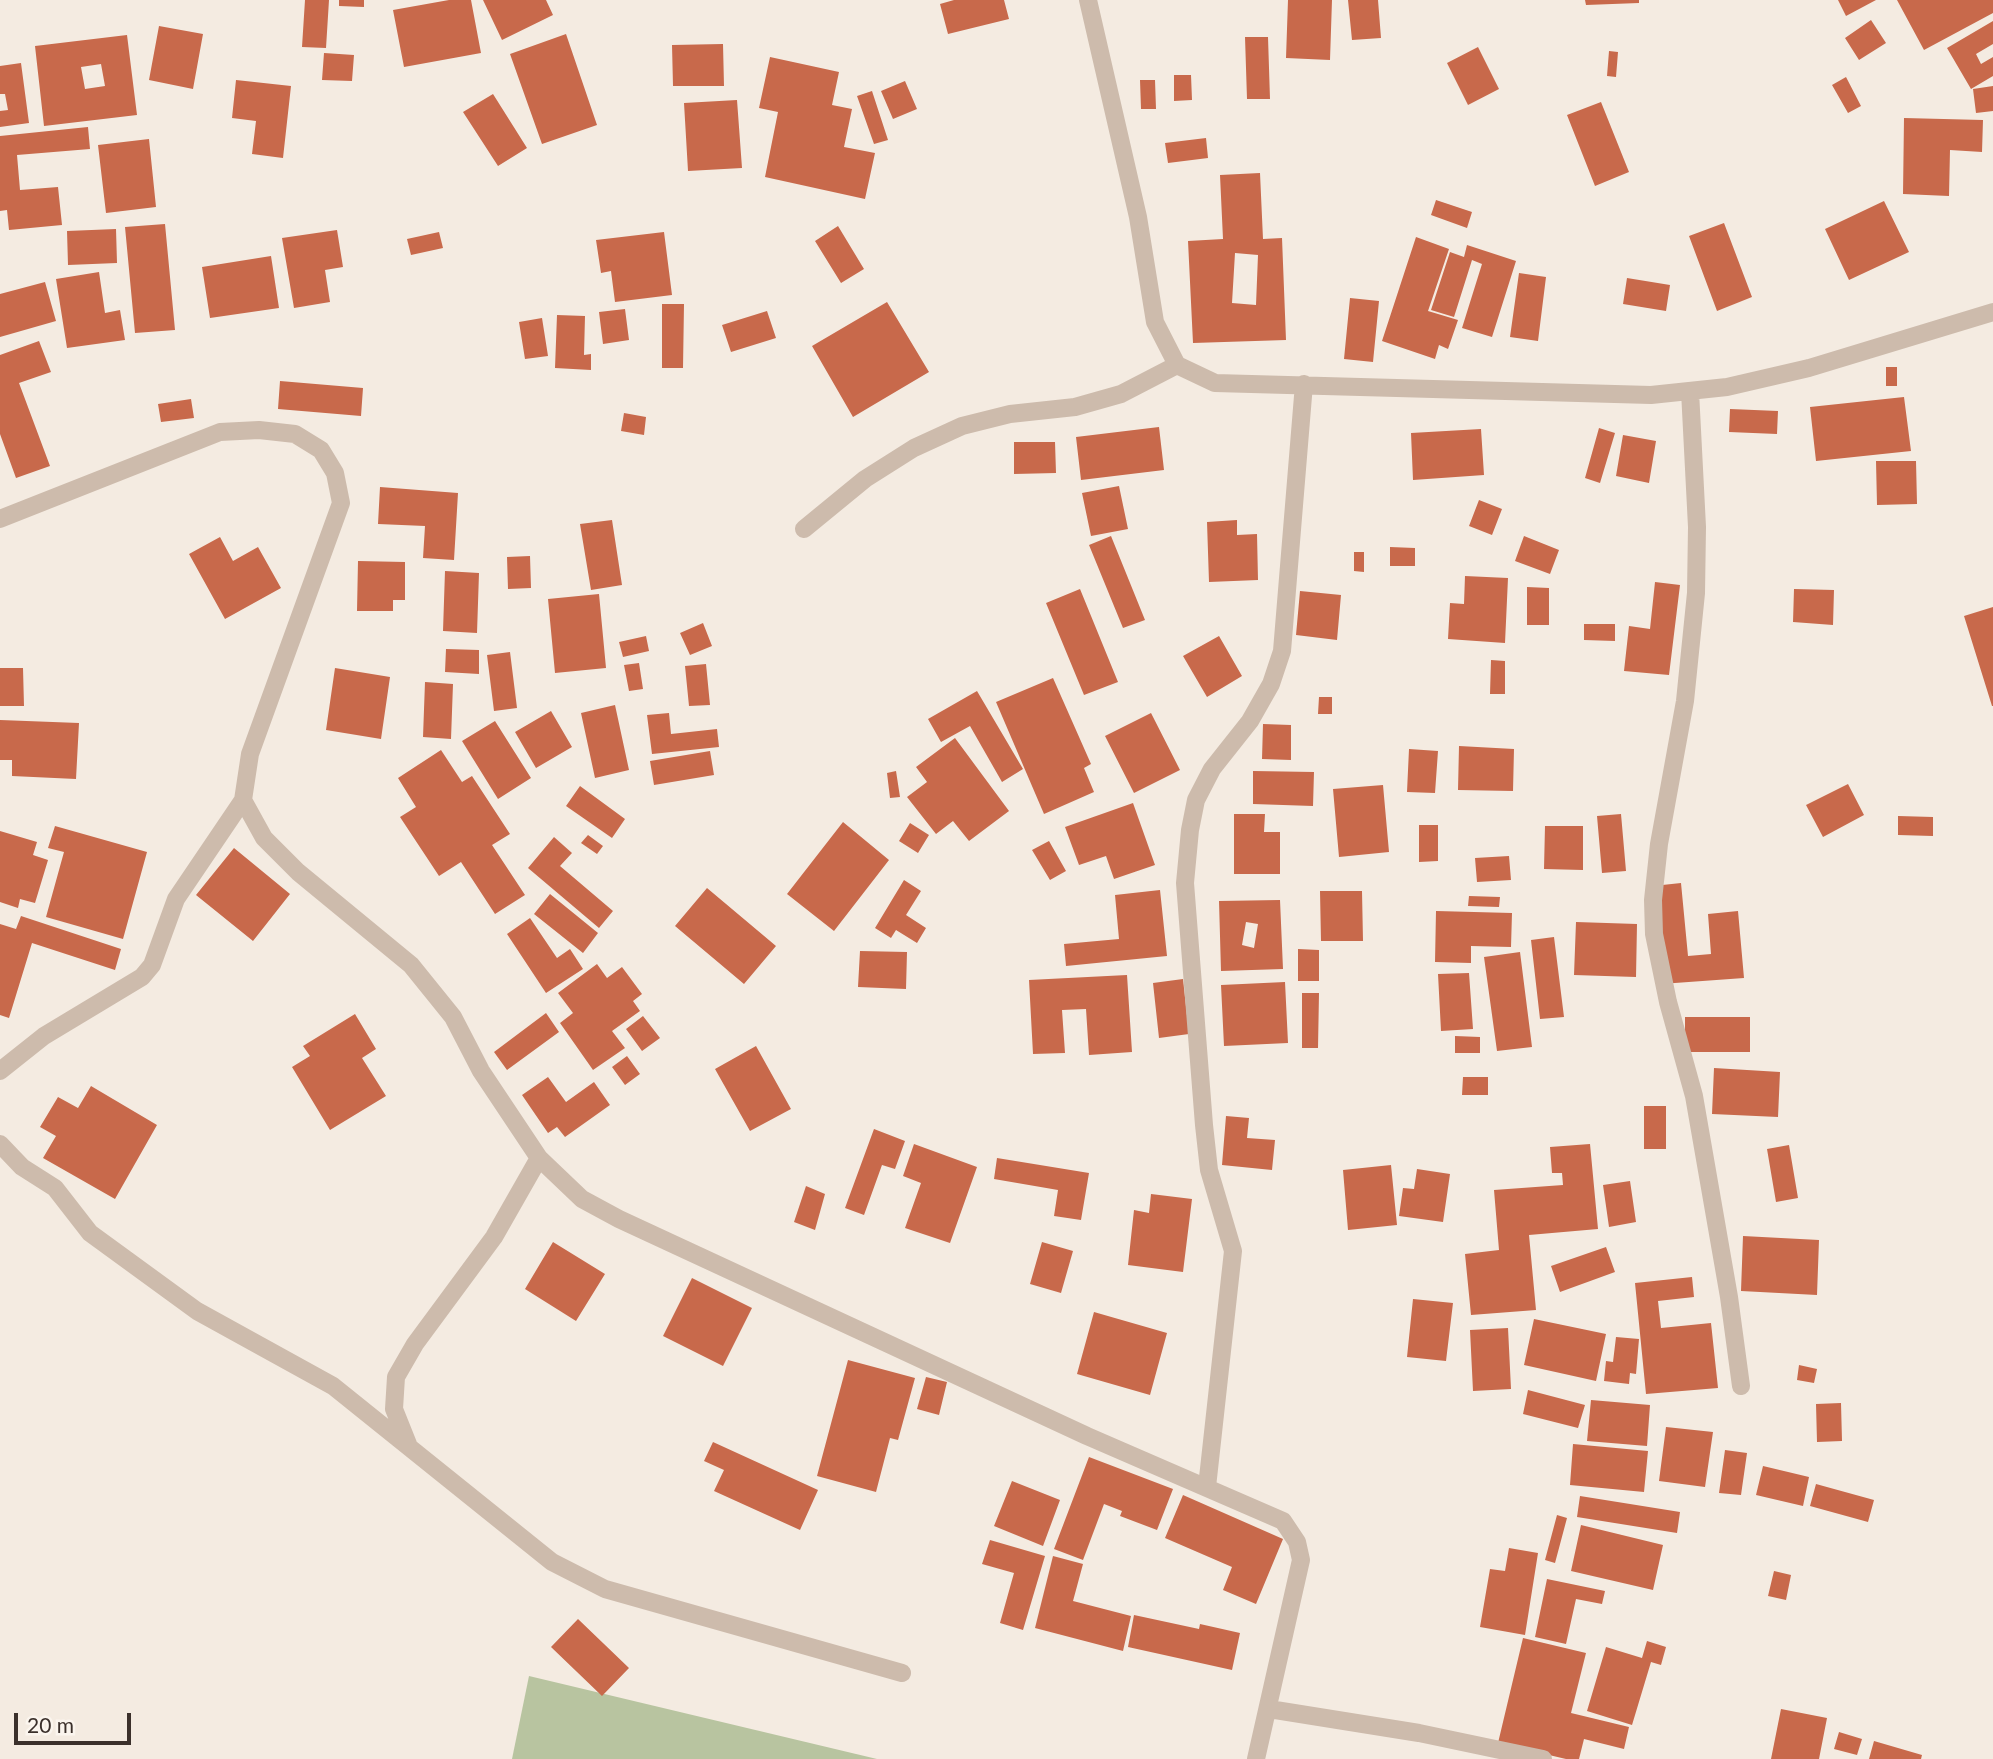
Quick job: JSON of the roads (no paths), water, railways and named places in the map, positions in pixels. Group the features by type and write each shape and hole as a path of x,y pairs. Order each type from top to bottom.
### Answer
{"street":[{"path":"1088,0 1138,217 1155,322 1177,365 1215,383 1651,395 1727,387 1809,368 1993,312"},
{"path":"804,529 865,479 914,448 961,426 1010,414 1087,404 1121,394 1177,365"},
{"path":"1207,1487 1233,1251 1209,1170 1185,883 1196,800 1212,769 1250,721 1271,684 1282,651 1304,384"},
{"path":"1690,391 1697,527 1696,593 1685,701 1659,844 1653,900 1654,934 1668,1002 1694,1096 1730,1297 1741,1386"},
{"path":"0,519 220,432 259,430 295,434 321,450 335,472 341,503 250,754 243,800 176,899 152,965 142,977 44,1036 0,1071"},
{"path":"243,800 264,838 298,872 411,965 453,1017 481,1071 539,1158 582,1199 619,1219 1087,1436 1283,1521 1297,1542 1301,1560 1256,1759"},
{"path":"0,1144 23,1167 55,1188 90,1233 197,1311 334,1387 368,1411 410,1451 552,1562 605,1589 902,1673"},
{"path":"410,1451 394,1409 396,1377 415,1344 494,1237 539,1158"},
{"path":"1269,1709 1419,1733 1543,1759"}]}
